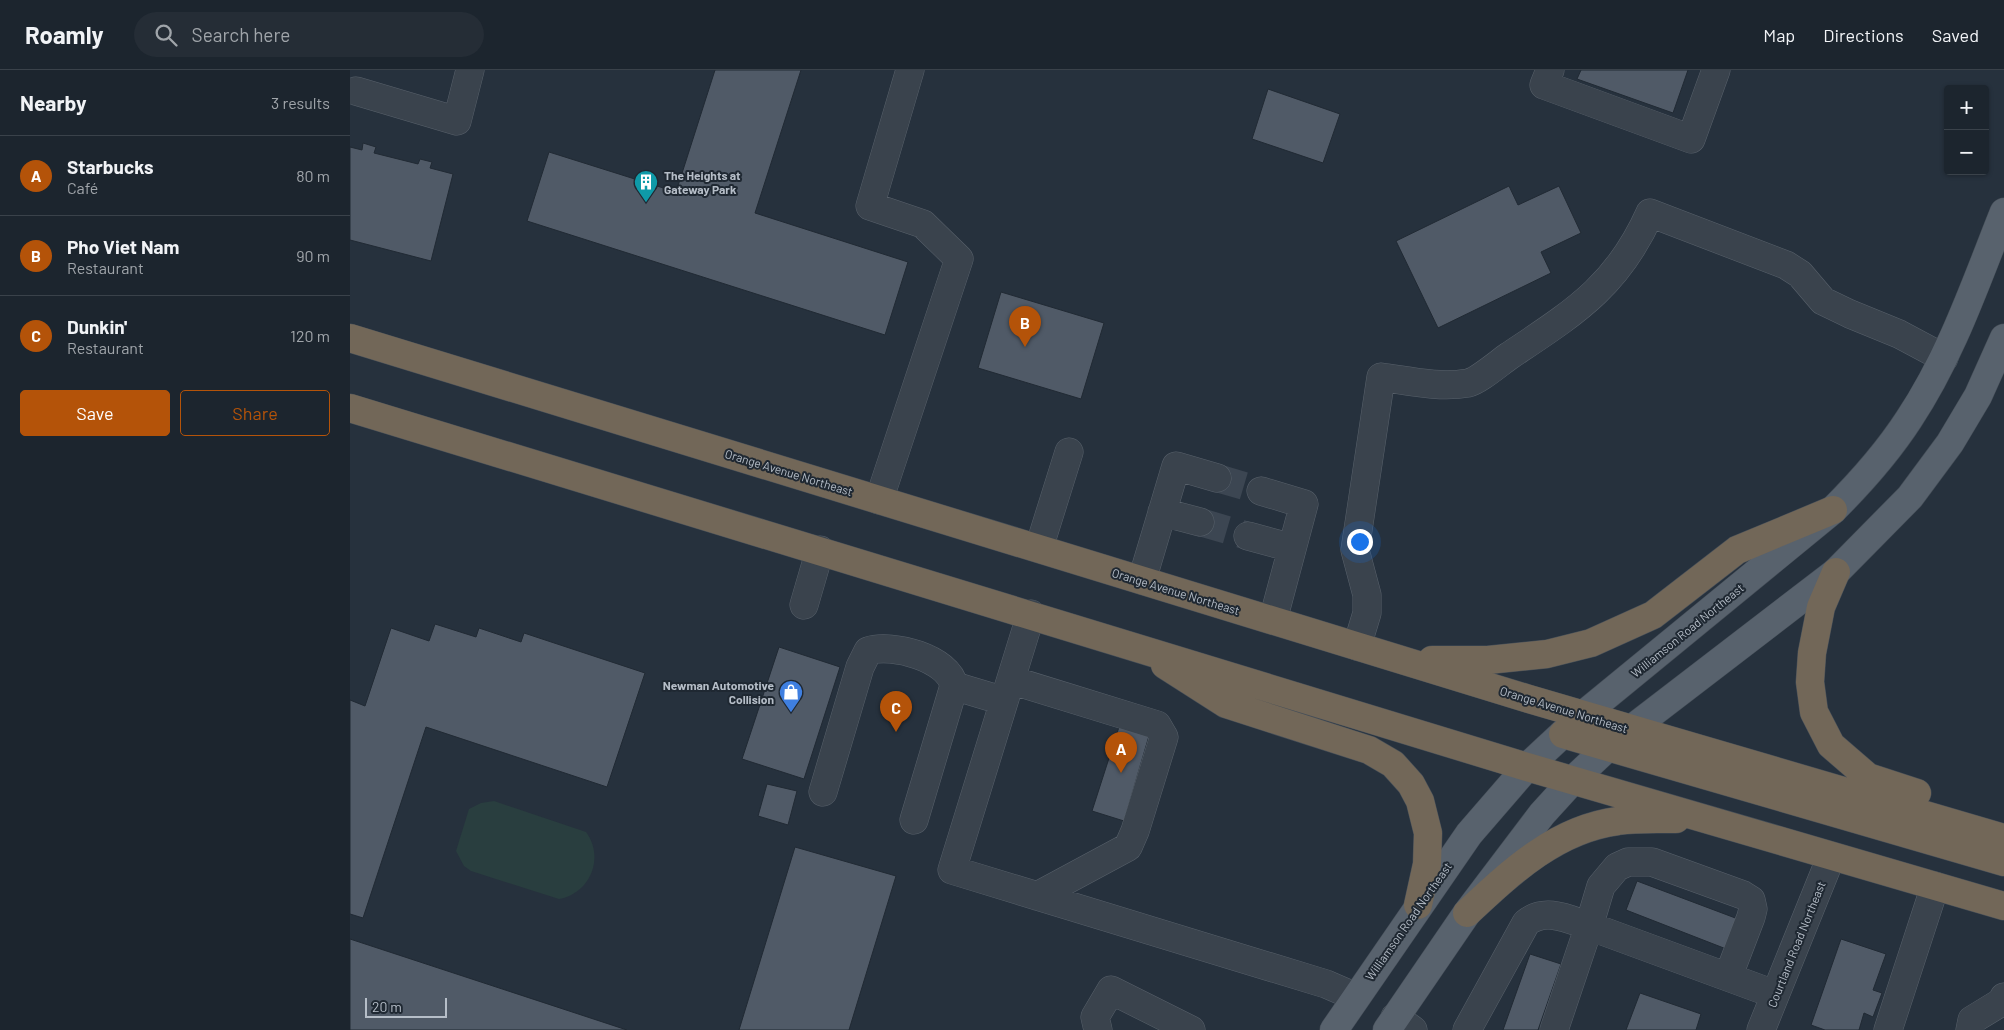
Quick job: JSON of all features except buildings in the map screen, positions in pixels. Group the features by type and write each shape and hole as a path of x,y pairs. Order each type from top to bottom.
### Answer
{"highway":[{"name":"Orange Avenue Northeast","path":"350,338 1583,715 2004,836"},
{"path":"350,408 1031,614 1527,767 2004,906"},
{"path":"1400,659 1488,660 1547,654 1591,643 1653,615 1737,550 1833,510"},
{"path":"1836,572 1821,607 1812,653 1810,682 1814,712 1831,746 1868,778 1926,796 2004,836"},
{"path":"1139,647 1226,704 1369,750 1394,764 1411,784 1420,801 1428,834 1427,864 1418,905"},
{"path":"1563,734 2004,862"},
{"path":"1467,913 1516,868 1554,842 1586,829 1618,821 1704,820"}],"main road":[{"name":"Williamson Road Northeast","path":"1334,1030 1418,905 1469,834 1527,767 1583,715 1833,510 1862,482 1909,419 1944,358 2004,212"},
{"path":"1398,1026 1467,913 1542,814 1573,780 1630,729 1836,572 1910,497 1950,443 1978,396 2004,338"}],"street":[{"path":"356,91 457,121 470,70"},
{"path":"879,500 958,259 923,224 870,206 910,70"},
{"path":"1550,70 1544,85 1691,139 1716,70"},
{"path":"1358,646 1366,613 1367,595 1355,550 1381,377 1440,386 1470,383 1564,319 1599,291 1637,242 1650,213 1786,265 1800,274 1823,301 1899,334 1944,358"},
{"path":"1039,548 1069,452"},
{"path":"1142,580 1176,466 1217,478"},
{"path":"1261,491 1304,504 1273,620"},
{"path":"1162,512 1200,522"},
{"path":"1248,536 1292,548"},
{"path":"804,605 820,550"},
{"path":"1031,614 952,870 1326,984 1356,997"},
{"path":"823,792 860,667 868,651 881,647 913,654 943,666 952,677 954,686 914,820"},
{"path":"954,686 1007,690 1157,726 1164,736 1135,831 1128,847 1037,896"},
{"name":"Courtland Road Northeast","path":"1761,1030 1831,857"},
{"path":"1554,1030 1601,886 1617,867 1628,862 1643,860 1652,862 1751,900 1753,909 1728,977"},
{"path":"1888,1030 1935,886"},
{"path":"1467,1030 1526,923 1533,917 1543,914 1589,926 1774,994"},
{"path":"1098,1030 1095,1017 1111,990 1191,1030"},
{"path":"1970,1030 1972,1020 2003,1001 2004,997"}],"green space":[{"path":"494,801 586,832 592,842 594,863 586,882 579,890 559,899 471,871 464,866 456,851 469,809 481,803"}],"tunnel":[{"path":"1217,478 1261,491"},
{"path":"1200,522 1248,536"}],"place":[{"name":"The Heights at Gateway Park","path":"646,203"},
{"name":"Pho Viet Nam","path":"1025,347"},
{"name":"Newman Automotive Collision","path":"791,713"},
{"name":"Dunkin'","path":"896,732"},
{"name":"Starbucks","path":"1121,773"}]}
